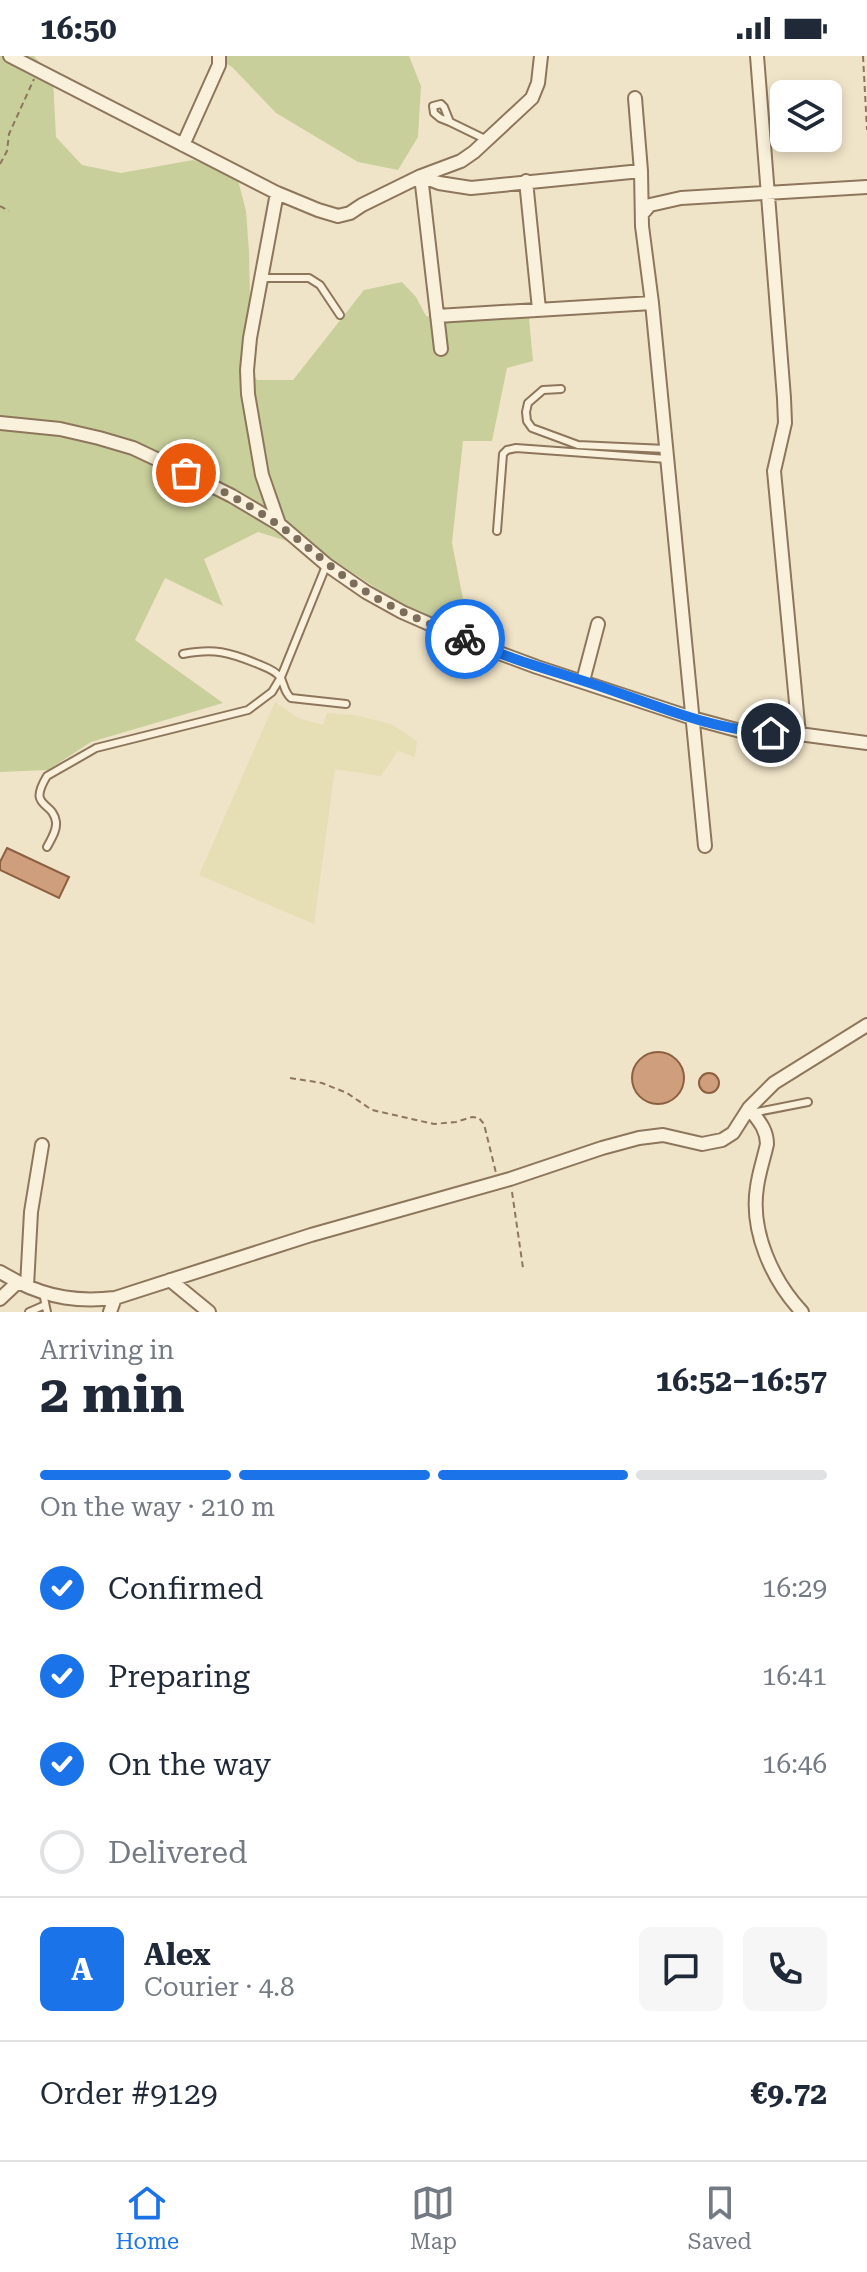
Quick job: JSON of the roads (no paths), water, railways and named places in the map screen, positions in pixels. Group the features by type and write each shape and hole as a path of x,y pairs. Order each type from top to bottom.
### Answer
{"street":[{"path":"10,56 277,193 338,216 350,213 421,176 461,161 532,98 538,83 541,56"},
{"path":"183,145 219,65 219,56"},
{"path":"757,56 785,423 774,471 799,734"},
{"path":"635,98 642,226 705,846"},
{"path":"421,176 439,183 471,188 641,171"},
{"path":"421,176 441,349"},
{"path":"526,181 539,309"},
{"path":"642,214 650,205 681,198 867,187"},
{"path":"277,193 247,370 248,394 262,475 279,524"},
{"path":"437,316 652,303"},
{"path":"0,423 60,429 133,448 232,496 279,524 327,565 402,612 537,667 744,732 799,734 867,743"},
{"path":"583,681 598,624"},
{"path":"0,1272 22,1284 45,1303 115,1298 311,1235 652,1135 702,1144 713,1143 733,1133 764,1091 774,1083 867,1025"},
{"path":"750,1110 767,1137 755,1205 760,1238 789,1299 802,1312"},
{"path":"0,1299 22,1284 42,1145"},
{"path":"170,1280 209,1312"},
{"path":"110,1312 115,1298"}],"lane":[{"path":"450,122 487,140"},
{"path":"261,278 309,278 320,285 340,315"},
{"path":"561,389 543,390 528,403 527,421 532,428 578,445 666,454"},
{"path":"497,531 503,454 507,450 666,454"},
{"path":"47,847 55,832 56,822 39,797 47,776 96,748 248,710 272,692 327,565"},
{"path":"183,654 202,650 220,651 267,667 281,677 285,693 291,698 346,704"},
{"path":"750,1110 808,1102"},
{"path":"29,1312 45,1303"}]}
